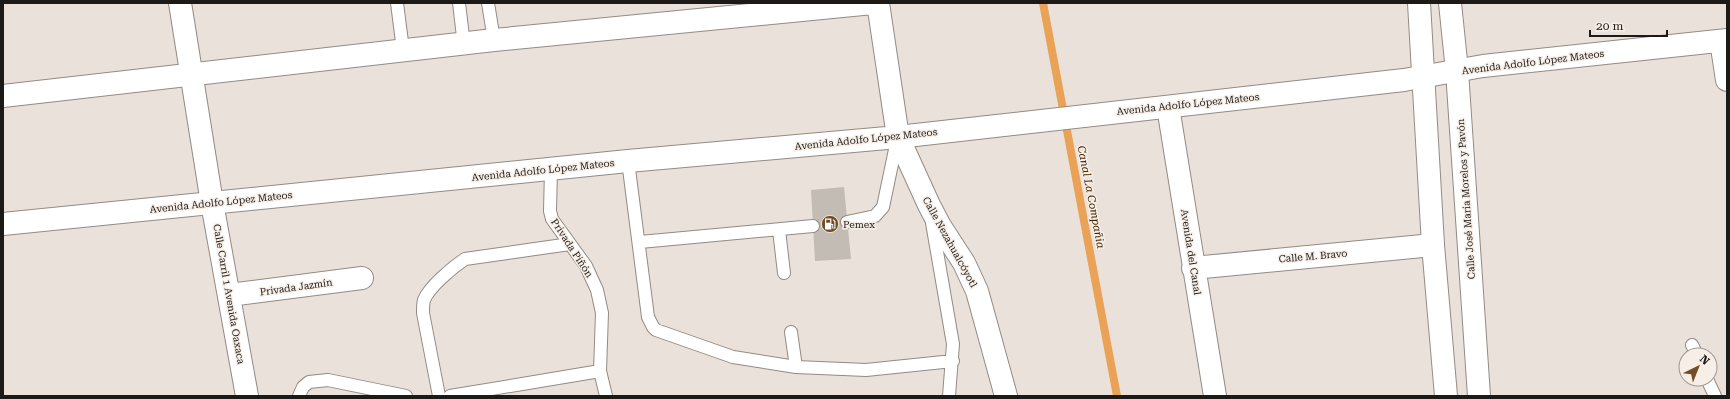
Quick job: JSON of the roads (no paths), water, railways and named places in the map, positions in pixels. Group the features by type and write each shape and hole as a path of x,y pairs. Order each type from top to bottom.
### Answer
{"main road":[{"name":"Calle Carril 1 Avenida Oaxaca","path":"180,3 212,203 247,396"},
{"path":"3,96 192,73 403,50 464,45 494,40 873,3"},
{"name":"Calle Nezahualcóyotl","path":"878,3 898,137 940,226 964,263 977,291 1006,396"},
{"path":"1419,3 1433,245 1446,396"},
{"name":"Calle José María Morelos y Pavón","path":"1450,3 1457,71 1479,396"},
{"path":"1724,41 1727,80"},
{"name":"Avenida Adolfo López Mateos","path":"3,224 628,161 898,137 1424,77 1483,66 1724,41"},
{"name":"Avenida del Canal","path":"1168,107 1215,396"},
{"name":"Calle M. Bravo","path":"1193,268 1433,245"},
{"name":"Privada Jazmín","path":"229,296 362,278"}],"lane":[{"path":"397,3 403,50"},
{"path":"459,3 464,45"},
{"path":"488,3 494,40"},
{"path":"847,222 875,216 883,207 898,137"},
{"path":"628,161 640,242 648,317 656,330 733,357 796,367 866,370 953,361"},
{"name":"Privada Piñón","path":"551,169 550,211 552,219 558,230 586,266 597,290 600,301 603,332 600,371 606,396"},
{"path":"929,204 951,324 953,361 949,396"},
{"path":"640,242 813,226"},
{"path":"780,230 784,273"},
{"path":"439,396 423,313 424,300 431,291 453,267 465,258 570,244"},
{"path":"792,332 796,367"},
{"path":"450,396 600,371"},
{"path":"299,396 303,387 309,382 328,380 406,396"}],"waterway":[{"name":"Canal La Compañia","path":"1043,3 1117,396"}],"place":[{"name":"Pemex","path":"830,224"}]}
